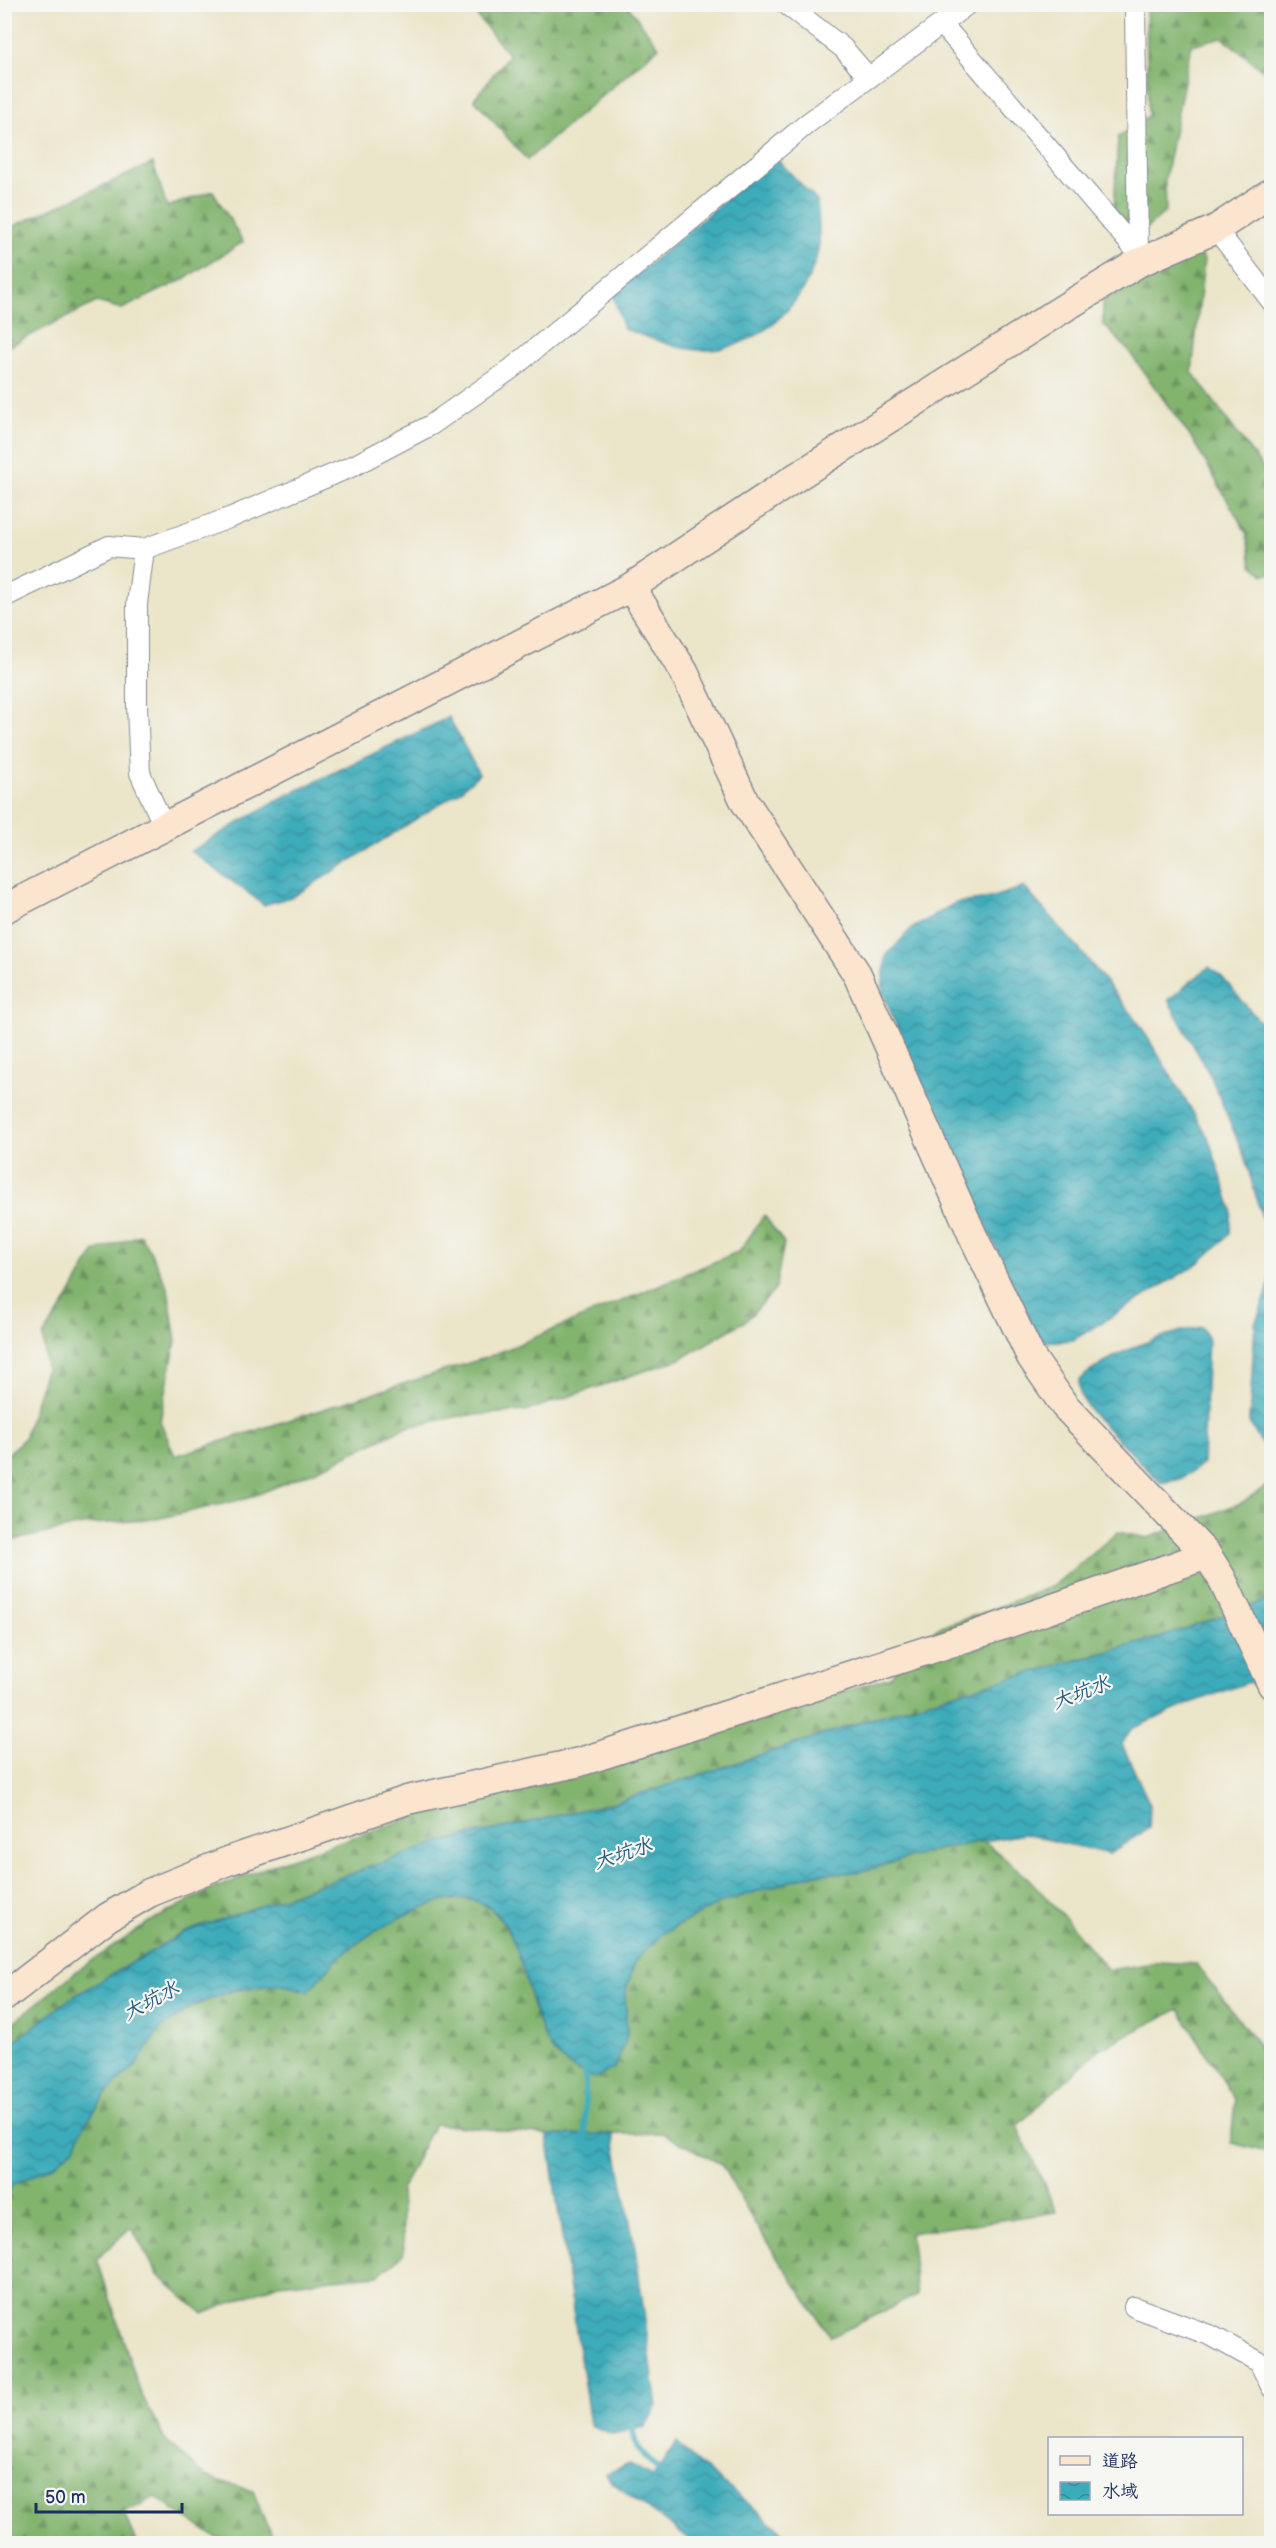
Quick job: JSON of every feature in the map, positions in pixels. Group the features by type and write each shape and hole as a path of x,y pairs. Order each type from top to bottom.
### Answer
{"street":[{"path":"786,4 843,48 868,78"},
{"path":"4,597 109,546 144,549 232,517 353,466 431,425 511,369 808,123 968,4"},
{"path":"1135,4 1138,258"},
{"path":"942,24 1138,258"},
{"path":"4,909 631,587 798,476 1138,258 1216,229 1272,192"},
{"path":"1216,229 1272,302"},
{"path":"144,549 137,604 137,707 140,773 164,827"},
{"path":"631,587 684,672 745,802 857,974 972,1234 1031,1357 1064,1405 1214,1566 1272,1685"},
{"path":"4,1997 108,1917 149,1893 228,1861 407,1800 580,1762 969,1637 1214,1566"},
{"path":"1134,2307 1212,2336 1259,2362 1272,2388"}],"green space":[{"path":"468,5 627,5 659,47 527,160 474,99 509,55"},
{"path":"1146,5 1271,5 1271,65 1266,73 1222,37 1191,45 1165,179 1166,211 1145,230 1124,222 1114,208 1118,137 1148,116"},
{"path":"153,163 167,207 213,191 243,242 182,280 122,309 97,302 5,348 5,230"},
{"path":"1199,250 1204,260 1192,372 1271,479 1271,574 1263,575 1252,565 1246,532 1192,439 1128,350 1103,324 1103,301 1145,276"},
{"path":"764,1215 784,1243 775,1290 747,1320 680,1359 526,1411 460,1416 403,1428 326,1466 249,1498 156,1519 82,1525 5,1542 5,1457 24,1438 46,1369 43,1336 65,1304 94,1252 140,1235 168,1289 176,1341 160,1421 175,1456 488,1357 740,1251"},
{"path":"1271,1483 1271,1599 1162,1637 930,1700 613,1803 441,1842 183,1933 68,2000 5,2049 5,2029 78,1970 153,1920 211,1890 282,1861 440,1808 514,1792 625,1760 890,1677 921,1639 942,1626 1053,1586 1118,1532 1148,1538 1241,1503"},
{"path":"984,1841 1029,1879 1108,1970 1160,1962 1196,1964 1263,2051 1271,2052 1271,2153 1231,2143 1235,2100 1179,2009 1101,2048 1017,2126 1057,2212 910,2233 917,2295 831,2337 755,2224 721,2164 662,2133 558,2136 434,2124 401,2190 404,2254 378,2275 278,2284 203,2314 158,2275 131,2227 97,2259 140,2391 165,2440 205,2476 253,2491 274,2543 224,2543 155,2497 124,2513 136,2543 5,2544 5,2195 12,2185 54,2165 75,2146 84,2125 109,2090 136,2065 160,2029 193,2006 234,1990 279,1984 308,1991 343,1954 392,1921 434,1904 454,1900 473,1900 488,1907 506,1927 523,1964 541,2029 559,2057 578,2072 627,2035 625,1994 635,1961 662,1934 722,1902 813,1874 859,1872 944,1848"}],"water":[{"path":"775,157 817,201 819,227 815,263 796,300 782,316 748,340 728,347 708,350 676,346 624,329 613,295"},
{"path":"449,717 479,774 459,792 294,896 264,905 191,851 277,800"},
{"path":"1024,887 1085,956 1140,1025 1208,1137 1232,1209 1230,1234 1199,1263 1073,1340 1044,1342 1036,1333 919,1083 882,990 886,956 911,929 955,903 983,900"},
{"path":"1209,967 1222,977 1271,1035 1271,1269 1267,1235 1245,1158 1210,1075 1168,1000"},
{"path":"1271,1269 1271,1446 1262,1445 1249,1422 1255,1324 1267,1293"},
{"path":"1201,1327 1208,1337 1203,1464 1181,1479 1161,1483 1092,1413 1080,1395 1079,1380 1106,1361 1137,1346"},
{"name":"大坑水","path":"1271,1599 1271,1695 1263,1695 1249,1682 1191,1703 1131,1729 1122,1744 1150,1805 1149,1828 1109,1854 1024,1834 944,1848 859,1872 813,1874 722,1902 662,1934 635,1961 625,1994 627,2035 615,2068 595,2078 572,2068 553,2051 541,2028 514,1943 502,1920 483,1904 458,1899 422,1908 380,1928 361,1940 343,1954 308,1991 278,1984 234,1990 193,2006 160,2029 136,2065 109,2090 84,2125 75,2146 54,2165 13,2185 5,2195 5,2049 68,2000 183,1933 441,1842 613,1803 930,1700 1162,1637"},
{"path":"613,2134 635,2248 657,2406 645,2427 612,2434 590,2425 547,2135"},
{"path":"676,2442 697,2462 797,2543 694,2543 613,2483 605,2474 629,2464 653,2476"}],"waterway":[{"path":"585,2067 585,2141"},
{"path":"631,2423 637,2448 663,2473"}]}
